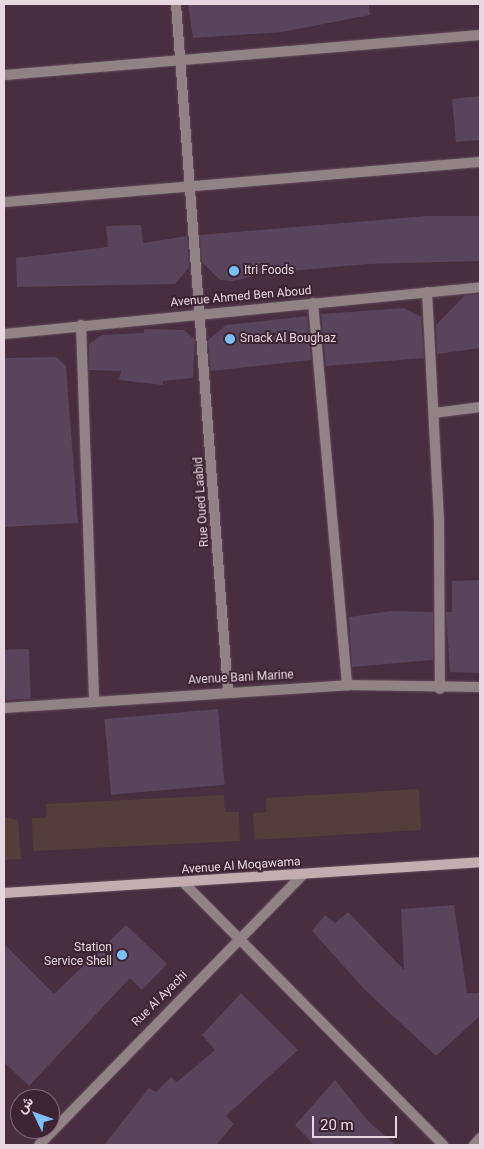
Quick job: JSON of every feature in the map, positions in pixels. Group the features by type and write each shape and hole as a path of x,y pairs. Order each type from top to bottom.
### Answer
{"street":[{"name":"Rue Oued Laabid","path":"176,4 192,184 228,690"},
{"path":"4,75 480,35"},
{"path":"4,202 192,184 480,162"},
{"name":"Avenue Ahmed Ben Aboud","path":"4,334 201,313 480,287"},
{"path":"427,292 434,413 440,689"},
{"path":"313,302 347,685"},
{"path":"81,325 94,699"},
{"path":"434,413 480,407"},
{"name":"Avenue Bani Marine","path":"4,708 94,699 228,690 347,685 440,689 480,687"},
{"name":"Avenue Al Moqawama","path":"4,894 480,862"},
{"name":"Rue Al Ayachi","path":"39,1145 303,874"},
{"path":"183,882 443,1145"},
{"path":"474,1145 480,1138"}],"shaded area":[{"path":"419,789 421,830 254,840 253,813 266,812 266,798"},
{"path":"224,795 225,812 239,812 240,841 33,851 32,818 46,818 46,804"},
{"path":"4,808 5,817 18,820 21,859 4,860"}],"building":[{"path":"188,4 369,4 370,15 282,32 193,38"},
{"path":"480,96 480,140 456,142 452,99"},
{"path":"427,216 480,216 480,261 368,264 268,273 232,281 220,280 202,262 200,235"},
{"path":"141,225 143,243 187,236 189,268 175,284 17,287 16,258 108,247 106,226"},
{"path":"480,294 480,348 437,354 436,325 465,295"},
{"path":"404,308 421,317 424,358 326,366 321,314"},
{"path":"307,316 311,360 211,371 208,340 226,325"},
{"path":"144,329 184,330 195,340 193,378 163,381 163,385 119,380 121,371 89,370 89,344 102,335 144,333"},
{"path":"56,357 66,366 78,523 4,527 4,358"},
{"path":"480,580 480,673 450,672 446,612 452,612 452,581"},
{"path":"391,611 433,612 433,660 352,667 349,617"},
{"path":"29,649 31,699 6,700 4,650"},
{"path":"218,709 225,785 111,795 104,719"},
{"path":"454,905 467,993 480,993 480,1016 436,1056 364,989 312,931 325,915 335,923 348,912 404,970 401,909"},
{"path":"126,925 167,964 142,990 130,978 29,1086 4,1062 4,944 54,994"},
{"path":"241,993 298,1050 226,1116 234,1124 216,1145 104,1145 149,1088 156,1092 171,1077 177,1082 215,1050 202,1035"},
{"path":"335,1080 369,1122 396,1145 314,1145 295,1125"}],"place":[{"name":"Itri Foods","path":"234,271"},
{"name":"Snack Al Boughaz","path":"230,339"},
{"name":"Station Service Shell","path":"122,955"}]}
